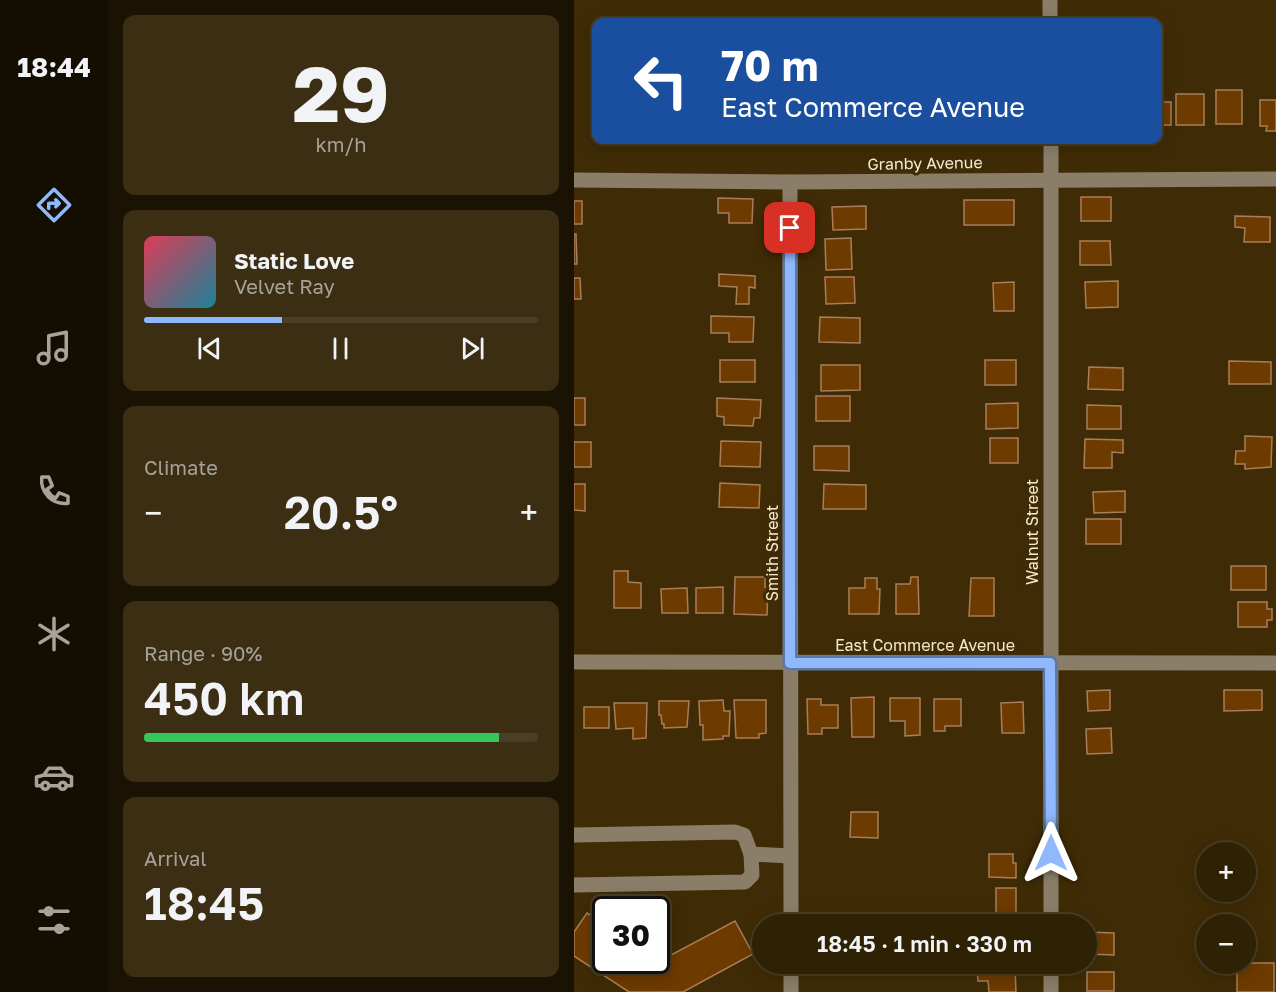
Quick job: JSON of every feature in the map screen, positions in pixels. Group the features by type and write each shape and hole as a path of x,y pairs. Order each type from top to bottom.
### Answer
{"street":[{"path":"1050,0 1050,18"},
{"name":"Walnut Street","path":"1051,144 1051,914"},
{"name":"Granby Avenue","path":"574,180 790,182 1276,179"},
{"name":"Smith Street","path":"790,182 790,914"},
{"name":"East Commerce Avenue","path":"574,662 1276,663"},
{"path":"574,835 735,832 744,835 751,854 752,875 745,882 574,885"},
{"path":"751,854 790,856"},
{"path":"791,974 791,992"},
{"path":"1051,974 1051,992"}],"building":[{"path":"1216,90 1242,90 1242,124 1216,124"},
{"path":"1176,94 1204,94 1204,125 1176,125"},
{"path":"1260,100 1276,100 1276,131 1266,131 1267,126 1260,126"},
{"path":"1162,102 1171,102 1171,125 1162,125"},
{"path":"1081,197 1111,197 1111,221 1081,221"},
{"path":"718,198 753,199 752,223 729,223 729,213 718,213"},
{"path":"964,200 1014,200 1014,225 964,225"},
{"path":"574,201 582,201 582,224 574,224"},
{"path":"866,206 866,229 833,230 832,207"},
{"path":"1235,216 1270,217 1270,242 1244,242 1245,228 1235,227"},
{"path":"574,234 576,234 577,264 574,264"},
{"path":"851,238 852,269 826,270 825,239"},
{"path":"1080,241 1110,241 1111,265 1080,265"},
{"path":"719,274 755,276 755,288 749,287 749,304 736,304 737,287 719,286"},
{"path":"825,277 854,277 855,303 826,304"},
{"path":"574,278 580,278 581,299 574,299"},
{"path":"1118,281 1118,307 1086,308 1085,282"},
{"path":"1014,282 1014,311 994,311 993,283"},
{"path":"711,316 754,317 753,342 729,342 729,333 711,333"},
{"path":"820,317 860,318 860,343 819,342"},
{"path":"720,360 755,360 755,382 720,382"},
{"path":"985,360 1016,360 1016,385 985,385"},
{"path":"1229,361 1271,362 1271,384 1229,384"},
{"path":"821,365 860,365 860,390 821,391"},
{"path":"1089,367 1123,368 1123,390 1088,389"},
{"path":"816,396 850,396 850,421 816,421"},
{"path":"574,398 585,398 585,425 574,425"},
{"path":"717,398 761,400 760,418 754,418 753,426 724,425 724,417 717,416"},
{"path":"1018,403 1018,428 986,429 986,404"},
{"path":"1087,405 1121,406 1121,429 1087,429"},
{"path":"1245,436 1272,437 1271,467 1245,469 1245,464 1235,464 1236,451 1245,451"},
{"path":"990,438 1018,438 1018,463 990,463"},
{"path":"1085,439 1123,440 1123,453 1112,452 1112,468 1084,468"},
{"path":"721,441 761,442 760,467 720,466"},
{"path":"574,442 591,442 591,467 574,467"},
{"path":"814,446 849,446 849,471 814,470"},
{"path":"720,483 760,485 759,508 719,507"},
{"path":"574,484 585,484 585,511 574,510"},
{"path":"824,484 866,485 866,509 823,509"},
{"path":"1125,491 1125,512 1094,513 1093,492"},
{"path":"1086,519 1121,519 1121,544 1086,544"},
{"path":"1231,566 1266,566 1266,590 1231,590"},
{"path":"614,571 628,571 628,582 641,583 641,608 614,608"},
{"path":"735,577 765,577 765,587 768,587 767,615 734,614"},
{"path":"911,577 918,577 919,614 896,614 896,584 910,584"},
{"path":"865,578 877,578 877,589 880,589 879,614 849,614 849,588 865,588"},
{"path":"971,578 994,578 994,616 969,616"},
{"path":"723,587 723,613 696,613 696,588"},
{"path":"687,588 688,613 662,613 661,589"},
{"path":"1238,602 1267,602 1267,609 1272,609 1272,620 1267,620 1267,627 1238,627"},
{"path":"1110,690 1110,710 1088,711 1087,691"},
{"path":"1224,690 1262,690 1262,710 1224,711"},
{"path":"874,697 874,737 852,737 851,698"},
{"path":"890,698 920,698 920,735 905,736 905,721 890,721"},
{"path":"807,699 821,699 821,705 838,705 838,728 822,728 822,734 808,734"},
{"path":"934,699 961,699 961,726 945,726 945,731 934,731"},
{"path":"723,700 724,711 730,711 729,736 723,736 723,739 703,740 699,701"},
{"path":"734,700 766,700 766,733 759,734 759,738 736,738"},
{"path":"659,701 689,701 687,727 664,728 661,715 659,715"},
{"path":"1023,702 1024,733 1002,733 1001,703"},
{"path":"614,703 647,703 646,738 633,739 633,728 616,729"},
{"path":"584,707 609,707 609,728 584,728"},
{"path":"1111,728 1112,753 1087,754 1086,729"},
{"path":"851,812 878,812 878,838 850,837"},
{"path":"989,854 1013,854 1013,863 1016,863 1016,878 989,877"},
{"path":"996,888 1016,888 1016,914 996,914"},
{"path":"587,913 592,916 592,968 574,956 574,932"},
{"path":"735,921 752,952 752,955 683,992 629,992 602,974 670,974 670,956"},
{"path":"1097,932 1114,933 1114,955 1097,954"},
{"path":"1256,963 1274,963 1274,992 1237,992 1237,974 1256,974"},
{"path":"1114,972 1114,991 1087,991 1087,974"},
{"path":"977,974 1015,974 1016,992 989,992 988,981 978,981"}],"route":[{"path":"790,228 790,663 1050,663 1051,853"}]}
